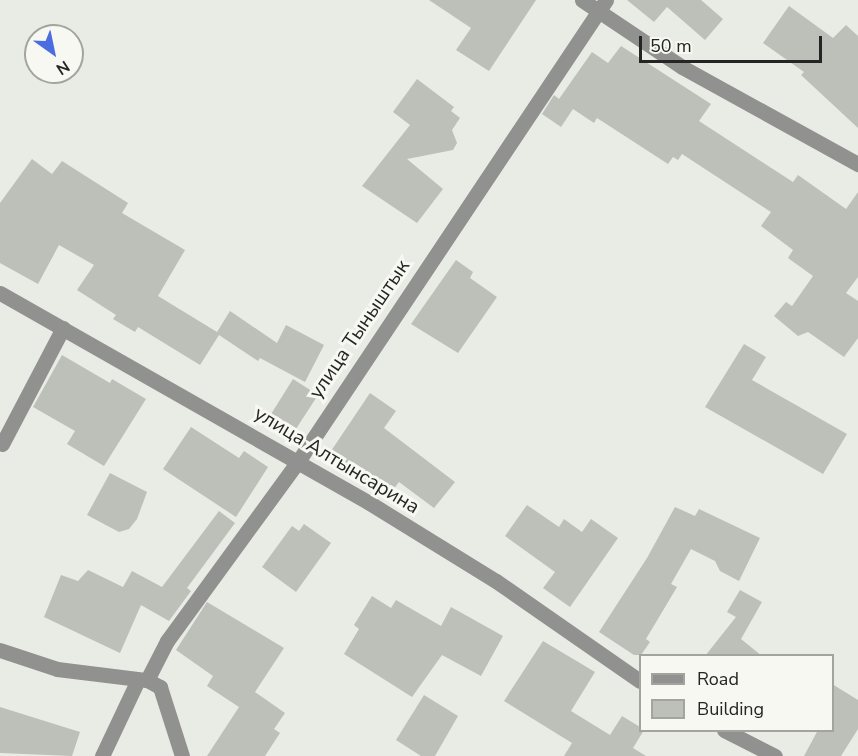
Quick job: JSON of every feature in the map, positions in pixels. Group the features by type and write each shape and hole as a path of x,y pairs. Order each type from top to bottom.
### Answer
{"street":[{"path":"582,0 597,13 682,67 858,164"},
{"name":"улица Тыныштык","path":"102,756 142,680 167,641 299,460 606,0"},
{"name":"улица Алтынсарина","path":"0,293 299,460 496,581 639,680"},
{"path":"2,444 63,328"},
{"path":"0,650 57,669 142,680 160,687 182,756"},
{"path":"728,732 775,756"}],"building":[{"path":"429,0 536,0 489,71 456,50 471,28"},
{"path":"627,0 701,0 723,19 705,40 667,7 654,22"},
{"path":"789,6 833,38 846,25 858,36 858,128 801,75 804,72 763,43"},
{"path":"621,46 711,104 699,121 793,182 798,175 846,209 858,192 858,277 846,293 858,301 858,338 844,357 808,332 798,336 774,316 786,302 792,306 813,276 788,258 793,250 761,226 771,212 682,154 678,160 673,157 668,164 597,118 594,123 573,109 561,127 542,114 554,95 559,99 592,52 608,63"},
{"path":"417,79 454,107 451,111 460,118 452,130 457,143 453,150 407,159 443,189 417,223 362,186 410,125 393,112"},
{"path":"32,159 52,174 62,161 128,203 122,213 185,250 158,296 217,332 230,311 277,343 286,325 324,345 305,382 260,358 258,361 219,335 200,365 138,327 135,332 113,319 116,315 77,290 94,265 59,245 38,284 0,263 0,203"},
{"path":"456,260 473,272 470,278 497,297 458,353 411,324"},
{"path":"744,344 766,357 752,380 847,434 823,474 705,407"},
{"path":"62,355 110,383 112,379 146,399 104,466 67,444 75,431 33,407"},
{"path":"293,379 318,395 292,435 268,419"},
{"path":"370,393 396,411 384,428 455,482 434,508 399,482 387,498 329,454"},
{"path":"191,427 239,458 244,451 268,467 236,517 163,469"},
{"path":"110,473 147,492 137,519 129,529 119,532 87,515"},
{"path":"527,505 559,527 564,519 582,532 591,519 618,538 570,607 543,588 555,572 505,536"},
{"path":"675,507 695,516 699,509 760,538 739,581 720,571 715,561 691,549 671,584 677,587 646,639 650,642 642,654 634,655 599,632 647,558"},
{"path":"219,511 235,523 187,588 191,591 169,621 141,605 120,653 44,617 61,575 78,581 88,570 123,587 132,571 162,587"},
{"path":"304,524 331,543 296,592 262,567 292,526 299,531"},
{"path":"740,590 762,602 741,639 760,654 707,654 736,617 727,612"},
{"path":"372,596 391,608 396,600 441,626 451,607 503,636 481,676 442,655 412,697 344,654 359,629 354,625"},
{"path":"207,602 284,648 255,692 285,713 274,729 280,733 265,756 207,756 239,707 207,686 213,676 176,650"},
{"path":"543,641 595,672 571,711 610,735 622,716 639,727 639,732 643,732 633,748 646,756 564,756 572,743 504,701"},
{"path":"834,685 858,700 858,729 841,756 804,756 817,732 834,732"},
{"path":"424,695 458,716 435,756 421,756 396,740"},
{"path":"0,707 80,732 72,756 0,753"}]}
